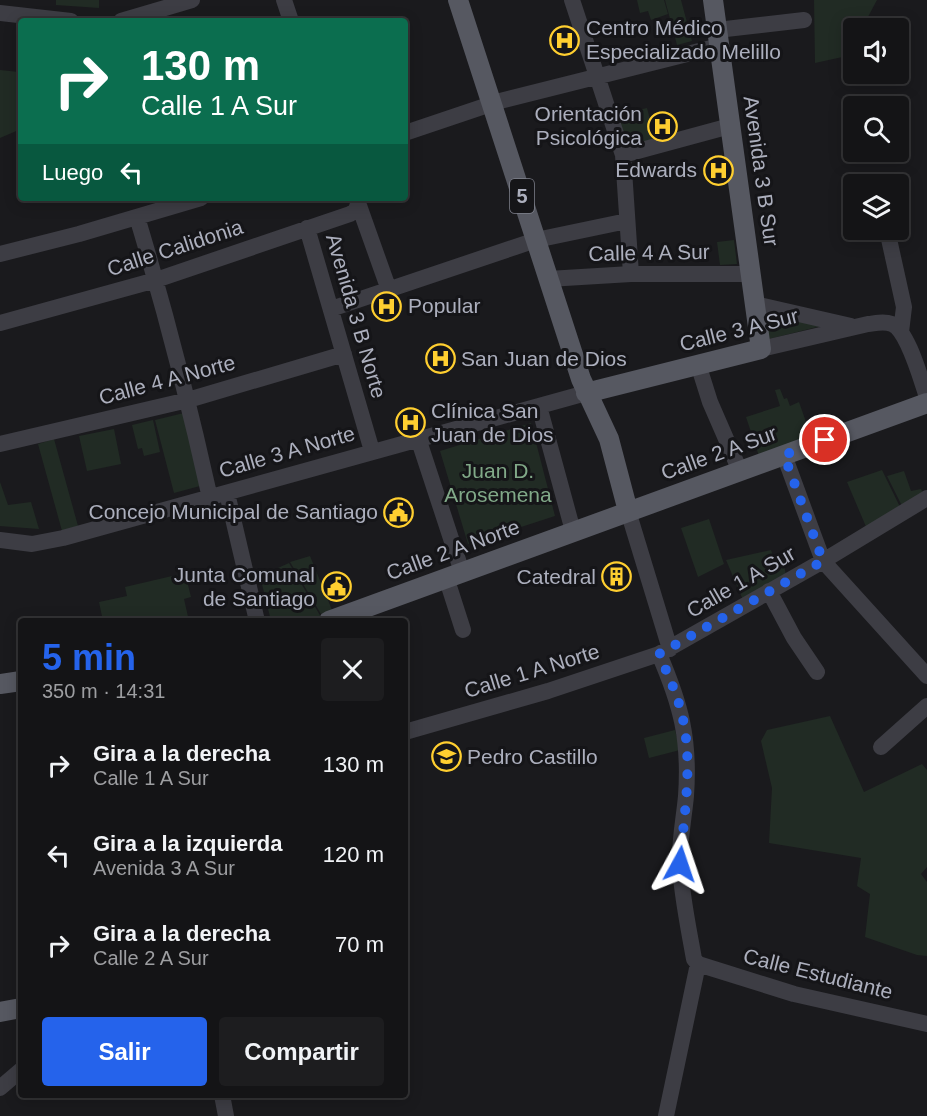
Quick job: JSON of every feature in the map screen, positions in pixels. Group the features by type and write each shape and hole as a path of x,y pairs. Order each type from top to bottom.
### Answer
{"main road":[{"name":"5","path":"458,0 548,279 587,388 609,439 628,511"},
{"name":"Avenida 3 B Sur","path":"713,0 761,348"},
{"name":"Calle 3 A Sur","path":"587,388 761,348"},
{"name":"Calle 2 A Sur","path":"628,511 927,403"},
{"name":"Calle 2 A Norte","path":"343,618 628,511"},
{"path":"0,684 18,681"},
{"path":"0,1012 18,1009"}],"street":[{"path":"128,18 159,4 192,0"},
{"path":"284,0 290,18"},
{"path":"572,0 623,155 631,274"},
{"path":"9,9 56,18"},
{"path":"408,132 492,104 597,76 718,38 804,20"},
{"path":"623,155 730,126"},
{"path":"0,254 191,201"},
{"path":"357,201 389,290"},
{"name":"Calle Calidonia","path":"0,323 156,280 355,211 357,201"},
{"path":"136,217 156,280 188,400 210,498"},
{"name":"Calle 4 A Sur","path":"536,240 627,221"},
{"name":"Avenida 3 B Norte","path":"307,228 372,451"},
{"path":"331,309 536,240"},
{"path":"889,240 904,307 902,332 927,397"},
{"name":"Calle 4 A Sur","path":"548,279 631,274 751,274"},
{"path":"755,303 855,327"},
{"name":"Calle 3 A Sur","path":"761,348 884,322 902,332"},
{"name":"Calle 4 A Norte","path":"0,444 188,400 344,354"},
{"path":"698,364 710,402 740,471"},
{"name":"Calle 3 A Norte","path":"0,540 32,544 63,538 539,406 587,388"},
{"path":"539,406 573,531"},
{"path":"418,438 454,575 463,630"},
{"path":"784,455 823,561 927,676"},
{"path":"227,493 256,618"},
{"name":"Calle 1 A Sur","path":"664,652 823,561 927,498"},
{"path":"628,511 687,742 686,792 680,864 694,959 698,964 666,1116"},
{"path":"769,591 794,638 817,672"},
{"name":"Calle 1 A Norte","path":"408,731 548,691 664,652"},
{"path":"881,747 927,706"},
{"name":"Calle Estudiante","path":"698,964 794,994 927,1024"},
{"path":"0,1088 18,1073"},
{"path":"223,1098 226,1116"}],"green space":[{"path":"56,0 99,0 99,8 56,5"},
{"path":"637,0 664,0 668,14 651,20 648,11 640,13"},
{"path":"665,0 681,0 692,41 677,45"},
{"path":"814,0 877,0 867,18 843,18 843,57 815,63"},
{"path":"0,70 18,72 18,130 0,138"},
{"path":"647,108 655,139 626,146 618,115"},
{"path":"734,240 737,264 720,265 717,242"},
{"path":"763,310 821,326 769,339"},
{"path":"780,389 790,406 799,402 812,439 759,456 746,417 780,406 775,390"},
{"path":"184,413 200,486 174,493 155,420"},
{"path":"153,420 160,452 144,456 142,448 138,449 132,425"},
{"name":"Juan D. Arosemena","path":"531,423 555,516 468,544 440,451"},
{"path":"114,429 121,464 87,471 79,436"},
{"path":"54,439 78,526 62,531 38,444"},
{"path":"882,470 901,509 867,529 847,482"},
{"path":"904,471 911,491 921,489 923,493 902,506 887,476"},
{"path":"0,482 8,505 31,502 39,529 0,526"},
{"path":"709,519 724,564 698,577 681,528"},
{"path":"771,550 777,567 784,565 786,575 743,600 726,560"},
{"path":"310,556 332,610 321,614 290,562"},
{"path":"289,563 321,617 270,618 260,576"},
{"path":"185,573 191,597 184,599 188,618 102,618 99,602 127,596 125,587"},
{"path":"830,716 864,792 922,764 927,770 927,867 921,874 927,882 927,956 917,955 865,937 870,894 857,886 861,858 769,843 772,788 761,741 767,730"},
{"path":"675,730 680,750 649,758 644,738"}],"place":[{"name":"Centro Médico Especializado Melillo","path":"565,40"},
{"name":"Orientación Psicológica","path":"663,126"},
{"name":"Edwards","path":"718,170"},
{"name":"Popular","path":"387,306"},
{"name":"San Juan de Dios","path":"440,359"},
{"name":"Clínica San Juan de Dios","path":"410,423"},
{"name":"Concejo Municipal de Santiago","path":"399,512"},
{"name":"Catedral","path":"617,577"},
{"name":"Junta Comunal de Santiago","path":"336,587"},
{"name":"Pedro Castillo","path":"446,757"}],"route":[{"path":"680,864 686,792 687,742 681,712 659,654 823,561 784,455 825,440"}]}
